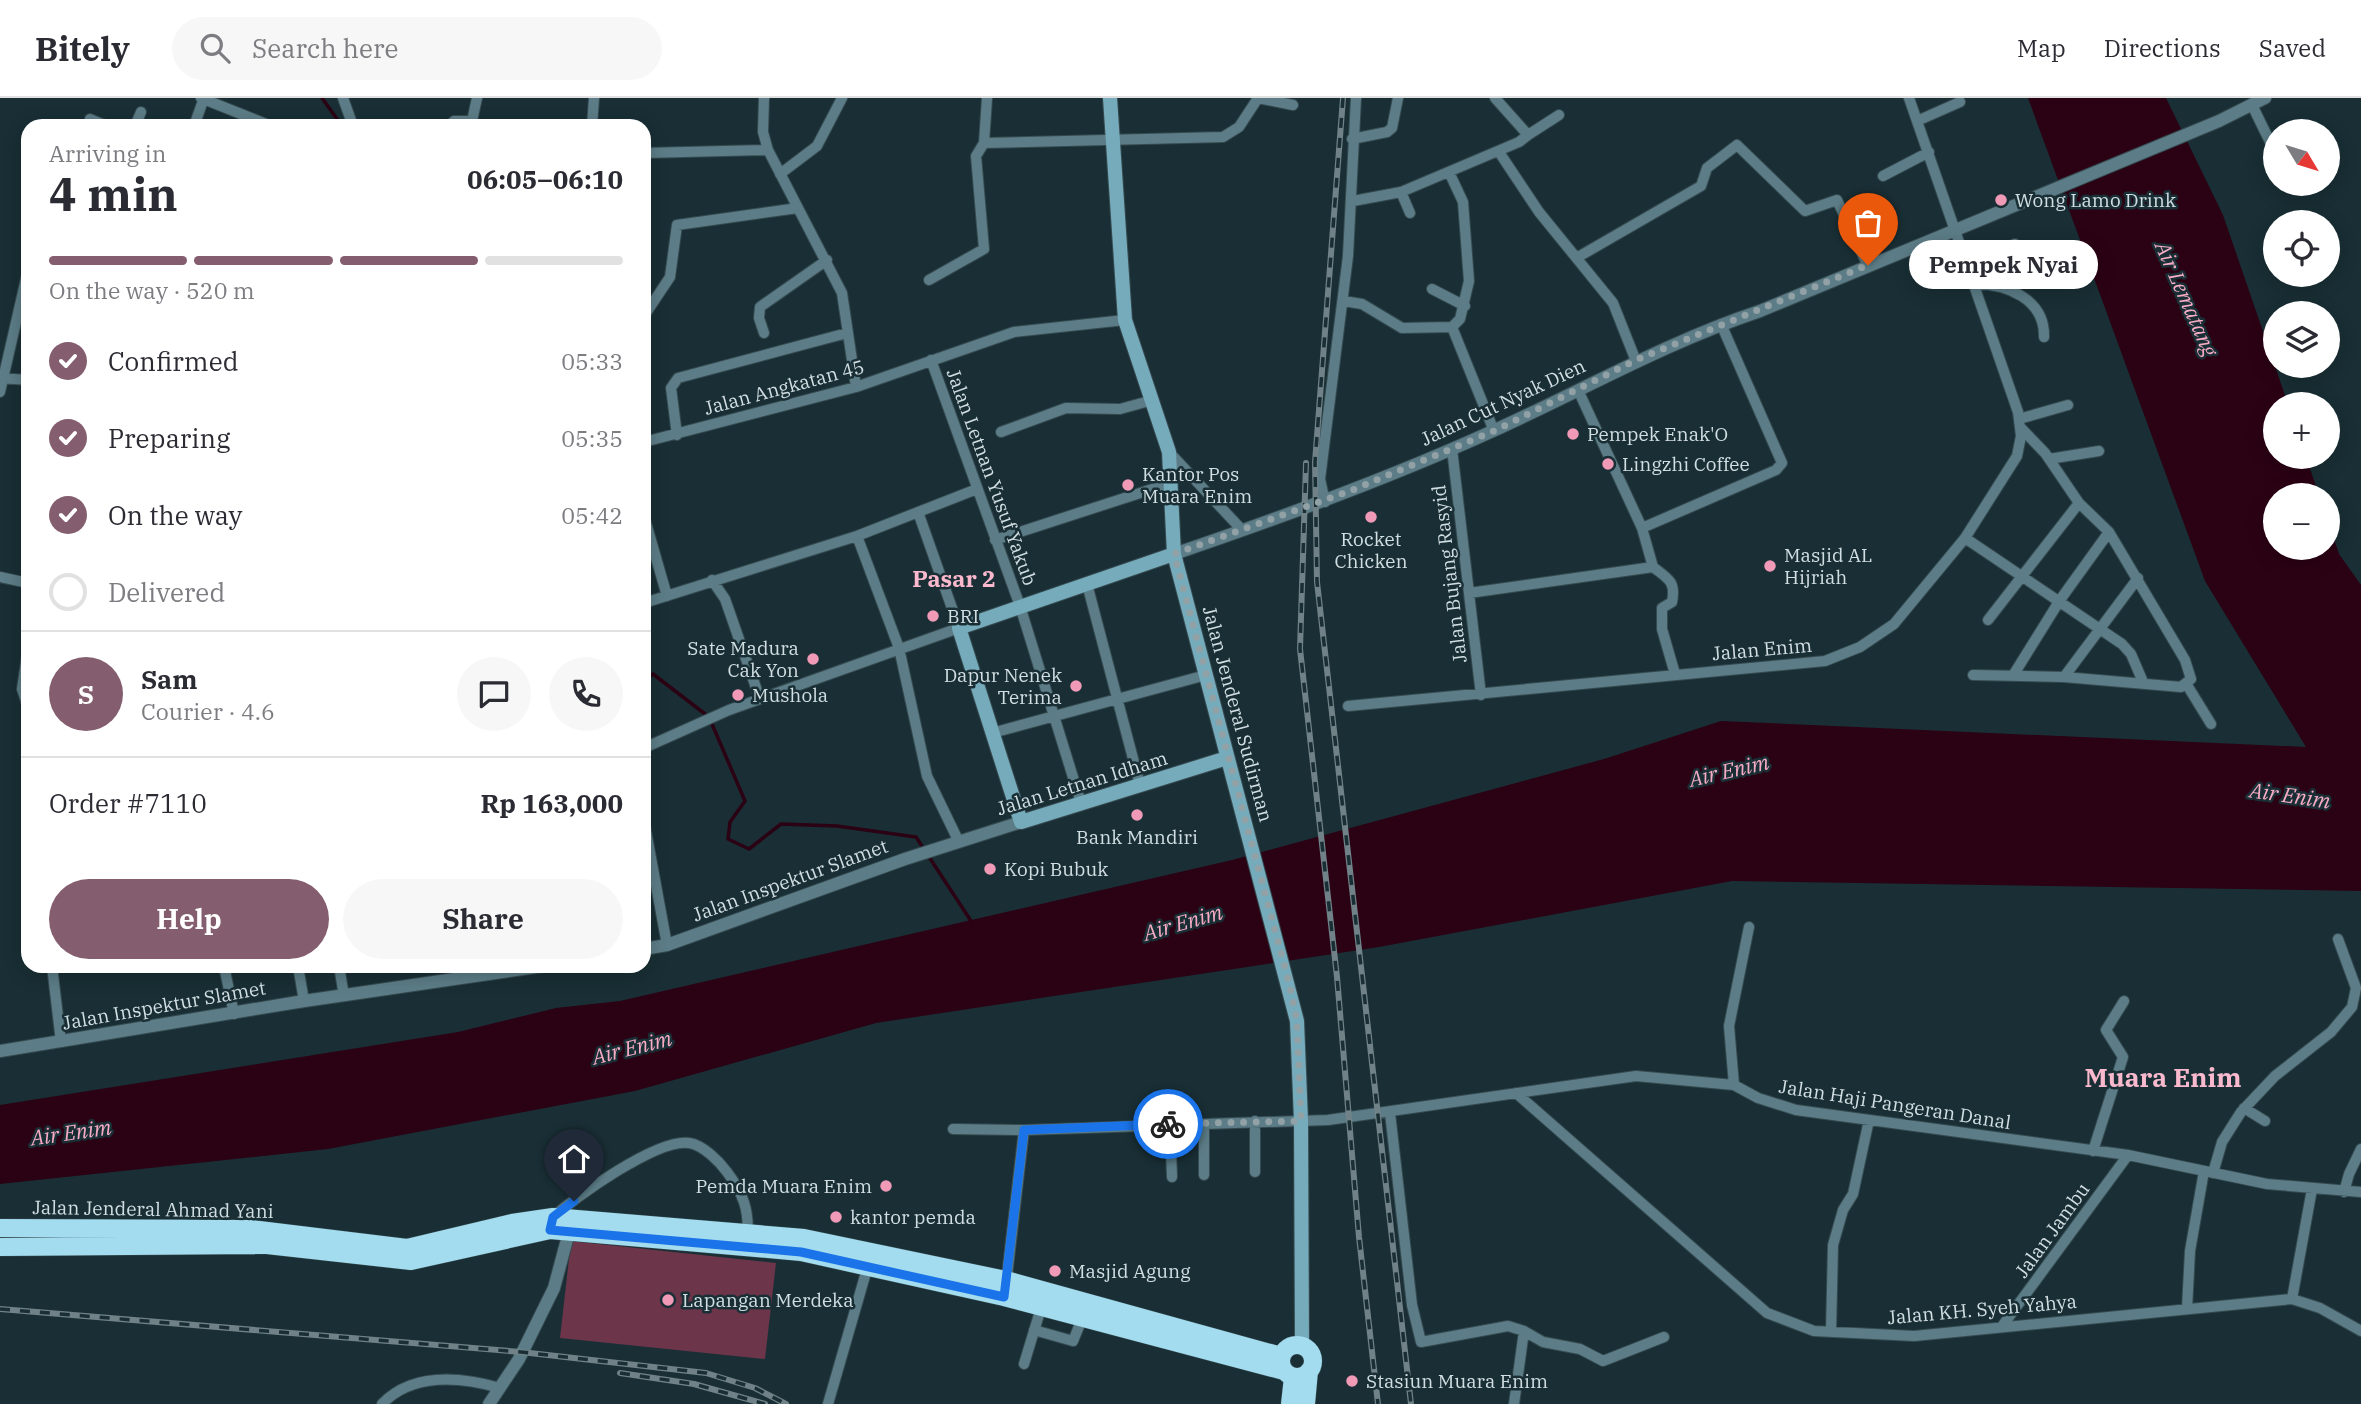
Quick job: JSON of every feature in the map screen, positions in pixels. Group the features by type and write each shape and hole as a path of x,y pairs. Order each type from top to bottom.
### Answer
{"highway":[{"name":"Jalan Jenderal Ahmad Yani","path":"0,1228 251,1229 407,1248 512,1223 551,1224"},
{"path":"551,1224 569,1232 747,1240 804,1238 870,1261 1005,1289 1292,1369"},
{"path":"0,1247 267,1245 411,1261 551,1224 747,1240"},
{"path":"1005,1289 1041,1308 1292,1369 1312,1356 1302,1345 1285,1349 1292,1369 1306,1404"},
{"path":"1290,1404 1292,1369"}],"main road":[{"name":"Jalan Jenderal Sudirman","path":"1110,98 1125,320 1168,452 1174,554 1290,986 1297,1021 1301,1121 1302,1345"},
{"path":"1021,822 959,628 1174,554"},
{"name":"Jalan Letnan Idham","path":"1021,822 1227,758"}],"street":[{"path":"196,119 203,98 254,119"},
{"path":"343,98 350,119"},
{"path":"472,119 477,98"},
{"path":"592,119 594,98"},
{"path":"764,98 763,132 768,150 842,293 856,387"},
{"path":"780,174 817,146 842,98"},
{"path":"929,279 984,249 976,156 984,143 987,98"},
{"path":"984,143 1230,135 1239,127 1258,98 1293,105"},
{"path":"1325,502 1320,479 1353,201 1352,138 1356,98"},
{"path":"1352,138 1387,132 1392,128 1398,98"},
{"path":"1495,98 1528,135"},
{"name":"Jalan Enim","path":"1348,706 1825,661 1860,647 1894,624 1965,537 2017,456 2019,423 1975,284 1909,98"},
{"name":"Jalan Cut Nyak Dien","path":"1174,554 1325,502 1452,449 1636,360 2219,121 2265,98"},
{"path":"1917,121 1960,102"},
{"path":"2252,105 2263,127"},
{"path":"138,119 141,112"},
{"path":"1353,201 1401,192 1499,152 1559,115"},
{"path":"1578,257 1701,186 1707,168 1737,145 1805,211 1837,200 1868,265"},
{"path":"651,153 768,150"},
{"path":"1499,152 1539,212 1613,303 1636,360"},
{"path":"1883,176 1929,152"},
{"path":"1343,301 1362,304 1402,328 1452,327 1460,318 1469,281 1463,202 1449,172"},
{"path":"1401,192 1410,213"},
{"path":"651,306 670,277 673,236 677,225 798,208"},
{"path":"1967,262 2015,244"},
{"path":"764,333 759,318 761,307 827,260"},
{"path":"1975,284 1997,285 2028,300 2040,315 2044,337"},
{"path":"1432,289 1465,306"},
{"path":"0,392 21,298"},
{"name":"Jalan Angkatan 45","path":"651,441 856,387 1014,332 1125,320"},
{"path":"1642,528 1776,470 1782,463 1721,324"},
{"path":"1452,327 1494,431"},
{"path":"677,435 671,388 678,378 846,332"},
{"name":"Jalan Letnan Yusuf Yakub","path":"931,360 1020,606 1082,803"},
{"path":"1,378 21,379"},
{"path":"1578,390 1642,528 1653,568"},
{"path":"1001,432 1066,408 1120,409 1153,400"},
{"path":"1973,675 2014,674 2181,687 2187,685 2191,678 2185,660 2109,532 2079,503 2049,459 2019,423 2068,405"},
{"name":"Jalan Bujang Rasyid","path":"1452,449 1481,695"},
{"path":"2049,459 2099,451"},
{"path":"1168,452 1242,530"},
{"path":"995,540 1171,483"},
{"path":"651,601 857,536 977,489"},
{"path":"1989,620 2079,503"},
{"path":"651,745 729,710 959,628 918,512"},
{"path":"2014,674 2060,600 2109,532"},
{"path":"857,536 899,648 927,776 953,843"},
{"path":"1965,537 2099,626 2131,654 2143,682"},
{"path":"651,540 667,596"},
{"path":"1469,593 1653,568 1672,580 1674,586 1672,602 1661,610 1660,620 1675,674"},
{"path":"0,578 21,582"},
{"path":"2064,677 2099,626 2138,578"},
{"path":"712,580 725,599 760,699"},
{"path":"1087,584 1140,785"},
{"path":"992,733 1206,675"},
{"path":"2187,685 2210,724"},
{"name":"Jalan Letnan Idham","path":"953,843 1021,822"},
{"name":"Jalan Inspektur Slamet","path":"651,948 667,945 953,843"},
{"path":"651,858 667,945"},
{"path":"1734,1085 1729,1026 1749,927"},
{"path":"2187,1309 2190,1251 2208,1172 2222,1142 2244,1108 2275,1076 2331,1032 2352,1007 2356,988 2337,939"},
{"path":"53,973 61,1042"},
{"path":"225,973 234,1014"},
{"path":"299,973 304,1001"},
{"path":"340,973 344,996"},
{"name":"Jalan Inspektur Slamet","path":"0,1051 485,973"},
{"path":"2093,1152 2123,1057 2106,1030 2124,1001"},
{"name":"Jalan Haji Pangeran Danal","path":"953,1129 1024,1130 1301,1121 1390,1113 1636,1076 1734,1085 1778,1106 2128,1155 2208,1172 2312,1189 2361,1192"},
{"name":"Jalan KH. Syeh Yahya","path":"1516,1093 1767,1313 1791,1325 1831,1332 1914,1336 2003,1325 2292,1299 2320,1308 2359,1326"},
{"path":"2244,1108 2265,1121"},
{"path":"1390,1113 1411,1292 1421,1342 1508,1326 1544,1342 1580,1349 1603,1361 1664,1337"},
{"path":"1831,1332 1833,1245 1843,1210 1853,1194 1869,1120"},
{"path":"1255,1121 1255,1172"},
{"path":"1170,1124 1172,1177"},
{"path":"1204,1124 1204,1175"},
{"path":"1005,1289 1024,1130"},
{"path":"551,1224 621,1168 656,1151 688,1143 712,1156 737,1186 747,1209 747,1240"},
{"path":"2344,1192 2348,1174 2361,1149"},
{"name":"Jalan Jambu","path":"2003,1325 2128,1155"},
{"path":"2292,1299 2312,1189"},
{"path":"489,1404 519,1359 554,1288 569,1232"},
{"path":"828,1404 870,1261"},
{"path":"1024,1364 1041,1308"},
{"path":"1034,1330 1073,1341 1082,1319"},
{"path":"1514,1404 1524,1331"},
{"path":"382,1404 399,1391 431,1380 471,1380 500,1388"}],"shaded area":[{"name":"Lapangan Merdeka","path":"571,1241 776,1263 765,1359 560,1338"}],"water":[{"path":"2028,98 2166,98 2223,215 2263,331 2263,378 2279,378 2284,392 2263,392 2263,469 2310,469 2315,483 2263,483 2263,560 2340,560 2340,555 2361,585 2361,891 1732,881 1379,947 876,1023 635,1091 328,1149 0,1184 0,1105 458,1032 556,1008 620,1001 1232,860 1604,759 1721,721 2306,747 2205,581"}],"waterway":[{"path":"322,98 337,119"},
{"path":"651,675 653,674 709,717 745,801 730,822 728,839 749,849 781,824 837,826 916,837 973,924"}],"railway":[{"path":"1343,98 1315,462 1317,582 1411,1404"},
{"path":"1306,463 1300,649 1337,977 1359,1237 1378,1404"},
{"path":"0,1309 521,1352 706,1373 755,1388 786,1404"},
{"path":"620,1373 694,1384 765,1404"}],"way so far":[{"path":"1168,1124 1301,1121 1297,1021 1290,986 1174,554 1315,506 1494,431 1636,360 1868,265"}],"place":[{"name":"Wong Lamo Drink","path":"2001,200"},
{"name":"Pempek Nyai","path":"1868,265"},
{"name":"Pempek Enak'O","path":"1573,434"},
{"name":"Lingzhi Coffee","path":"1608,464"},
{"name":"Kantor Pos Muara Enim","path":"1128,485"},
{"name":"Rocket Chicken","path":"1371,517"},
{"name":"Masjid AL Hijriah","path":"1770,566"},
{"name":"BRI","path":"933,616"},
{"name":"Sate Madura Cak Yon","path":"813,659"},
{"name":"Dapur Nenek Terima","path":"1076,686"},
{"name":"Mushola","path":"738,695"},
{"name":"Bank Mandiri","path":"1137,815"},
{"name":"Kopi Bubuk","path":"990,869"},
{"name":"Pemda Muara Enim","path":"886,1186"},
{"name":"kantor pemda","path":"836,1217"},
{"name":"Masjid Agung","path":"1055,1271"},
{"name":"Lapangan Merdeka","path":"668,1300"},
{"name":"Stasiun Muara Enim","path":"1352,1381"}],"district":[{"name":"Pasar 2","path":"954,579"},
{"name":"Muara Enim","path":"2163,1078"}],"route":[{"path":"574,1201 553,1217 550,1230 801,1252 1004,1297 1024,1130 1168,1124"}],"water label":[{"name":"Air Lematang","path":"2186,299"},
{"name":"Air Enim","path":"1729,771"},
{"name":"Air Enim","path":"2290,796"},
{"name":"Air Enim","path":"1183,923"},
{"name":"Air Enim","path":"632,1048"},
{"name":"Air Enim","path":"71,1133"}]}
